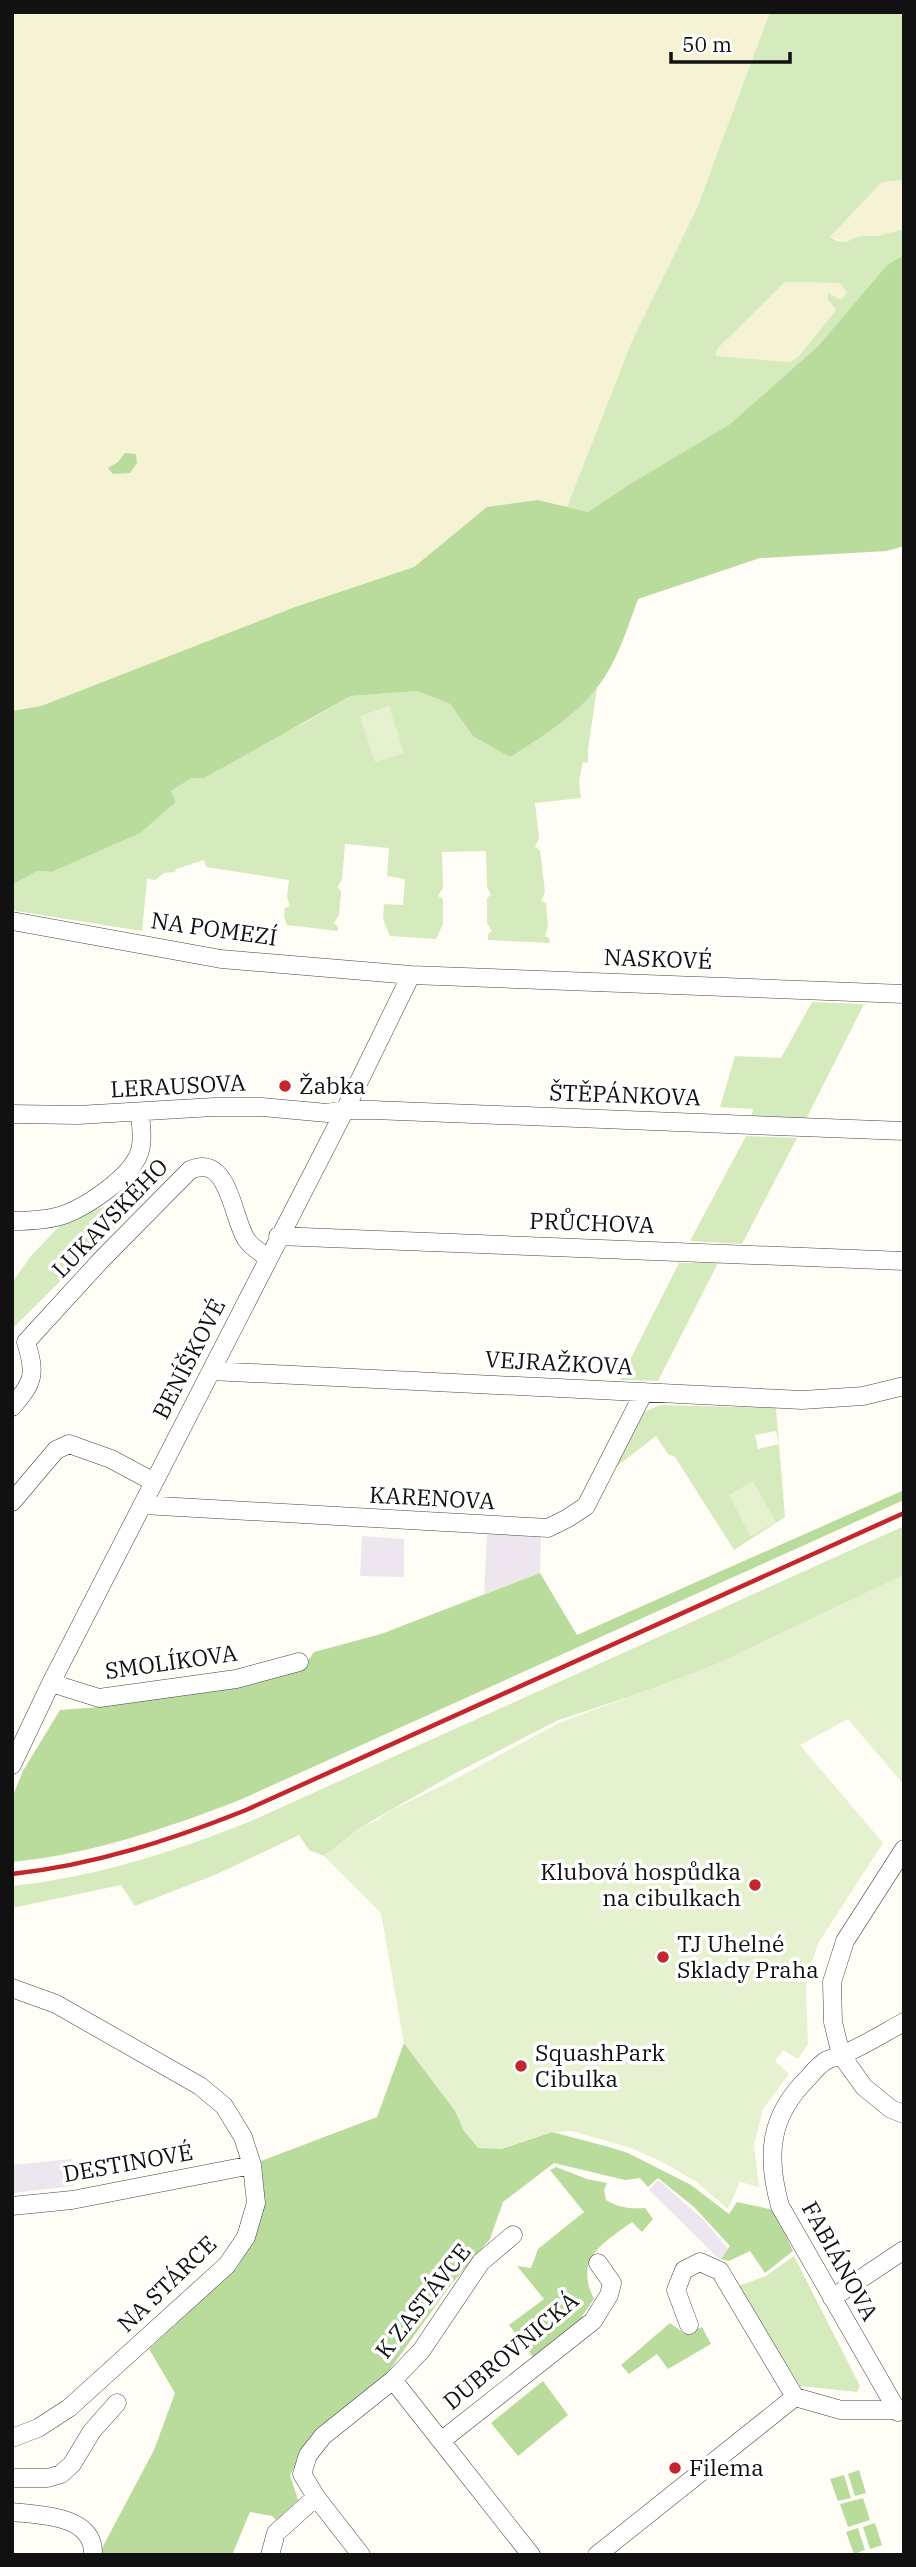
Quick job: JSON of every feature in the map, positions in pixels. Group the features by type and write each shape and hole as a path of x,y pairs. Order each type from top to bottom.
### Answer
{"street":[{"name":"NA POMEZÍ","path":"12,921 222,960 411,975"},
{"name":"NASKOVÉ","path":"411,975 904,994"},
{"name":"BENÍŠKOVÉ","path":"12,1765 51,1683 267,1257 345,1110 411,975"},
{"name":"LERAUSOVA","path":"12,1114 35,1116 141,1113 214,1107 262,1107 327,1113 345,1110"},
{"name":"ŠTĚPÁNKOVA","path":"345,1110 904,1130"},
{"path":"12,1221 32,1221 67,1213 116,1182 139,1154 142,1136 141,1113"},
{"name":"LUKAVSKÉHO","path":"12,1407 32,1381 32,1360 26,1342 190,1170 206,1168 219,1175 246,1240 267,1257"},
{"name":"PRŮCHOVA","path":"278,1236 904,1261"},
{"name":"VEJRAŽKOVA","path":"211,1371 802,1400 863,1396 904,1386"},
{"name":"KARENOVA","path":"143,1505 548,1528 586,1506 644,1392"},
{"path":"12,1502 56,1450 69,1444 111,1459 154,1482"},
{"name":"SMOLÍKOVA","path":"51,1683 99,1698 236,1679 299,1662"},
{"path":"904,1849 845,1941 832,1982 833,2022 841,2055 864,2087 891,2109 904,2114"},
{"name":"NA STÁRCE","path":"12,1988 56,2004 200,2086 224,2106 243,2137 252,2165 256,2203 246,2237 227,2265 69,2409 38,2428 12,2438"},
{"name":"FABIÁNOVA","path":"901,2411 780,2206 772,2161 773,2137 781,2113 799,2087 825,2060 841,2055 904,2022"},
{"name":"DESTINOVÉ","path":"12,2206 72,2200 252,2165"},
{"name":"K ZASTÁVCE","path":"361,2555 316,2497 302,2474 308,2455 323,2436 393,2381 421,2351 481,2262 513,2235"},
{"path":"832,2298 904,2250"},
{"path":"597,2555 795,2397 720,2271 700,2262 684,2270 676,2290 689,2325"},
{"name":"DUBROVNICKÁ","path":"441,2441 593,2321 609,2295 612,2283 598,2263"},
{"path":"393,2381 531,2555"},
{"name":"FABIÁNOVA","path":"795,2397 841,2410 901,2411"},
{"path":"12,2478 48,2478 61,2474 72,2464 92,2431 117,2403"},
{"path":"270,2555 276,2533 316,2497"},
{"path":"12,2512 61,2518 82,2528 94,2546 93,2555"}],"shaded area":[{"path":"12,12 770,12 697,208 632,341 567,507 538,500 487,507 414,567 295,607 41,706 12,711"},
{"path":"904,180 904,229 877,236 859,236 846,242 830,237 882,182"},
{"path":"785,282 840,283 847,293 841,300 830,303 836,310 799,356 790,362 716,356 717,349"},
{"path":"487,1534 541,1537 540,1573 484,1594"},
{"path":"362,1536 404,1539 404,1577 360,1576"},
{"path":"72,2159 74,2186 12,2193 12,2165"},
{"path":"658,2180 704,2220 728,2249 720,2260 649,2190"}],"green space":[{"path":"770,12 904,12 904,180 882,182 830,237 846,242 859,236 877,236 904,229 904,255 887,265 818,346 730,424 588,512 567,507 632,341 697,208","holes":["785,282 840,283 847,293 841,300 828,293 828,300 836,310 799,356 790,362 716,356 717,349"]},
{"path":"904,255 904,546 887,551 760,558 638,599 616,657 596,689 567,718 510,757 473,736 450,704 417,691 351,696 204,778 192,778 171,791 176,802 140,833 52,872 37,871 12,885 12,711 41,706 295,607 414,567 487,507 538,500 588,512 730,424 818,346 887,265"},
{"path":"125,453 136,454 137,463 130,473 113,474 108,468 118,462"},
{"path":"597,688 588,763 583,762 579,782 581,798 535,803 539,838 535,847 540,850 545,892 541,901 546,903 548,927 545,936 550,943 488,940 488,934 492,931 487,923 487,898 491,895 487,887 486,851 442,852 443,888 438,896 443,899 443,924 436,939 390,936 383,919 384,904 403,905 405,879 387,876 389,848 345,844 342,880 337,887 341,891 339,915 334,923 338,931 287,925 284,916 285,908 290,906 287,897 289,880 206,867 204,860 176,869 175,872 164,873 155,880 147,879 142,931 16,911 12,908 12,885 37,871 52,872 139,833 176,802 171,791 351,696 417,691 450,704 473,736 577,708"},
{"path":"389,706 404,753 375,762 360,716"},
{"path":"812,1002 864,1004 805,1121 751,1119 753,1109 720,1107 735,1056 781,1058"},
{"path":"746,1136 797,1138 742,1244 690,1241"},
{"path":"119,1204 116,1226 12,1329 12,1283 31,1256 71,1214"},
{"path":"679,1263 718,1263 658,1381 620,1380"},
{"path":"660,1405 776,1408 779,1444 785,1517 734,1550 675,1457 668,1454 656,1436 612,1470 640,1414","holes":["776,1431 779,1444 758,1449 755,1435"]},
{"path":"753,1481 776,1522 750,1536 729,1495"},
{"path":"904,1490 904,1500 242,1799 186,1820 100,1846 12,1862 12,1798 23,1771 60,1710 100,1707 231,1687 303,1668 314,1652 381,1634 540,1573 577,1635"},
{"path":"904,1526 904,1575 717,1664 667,1684 556,1721 452,1775 363,1826 324,1856 309,1850 299,1835 217,1874 135,1906 121,1885 12,1908 12,1886 74,1876 134,1862 251,1821"},
{"path":"904,1575 904,1785 848,1719 800,1745 883,1843 819,1942 806,1988 808,2044 798,2059 783,2050 775,2061 789,2074 763,2109 754,2145 759,2187 740,2182 728,2209 695,2181 664,2163 631,2148 572,2131 552,2132 501,2149 478,2148 464,2131 455,2111 404,2043 381,1913 324,1856 365,1825 559,1723 717,1664"},
{"path":"404,2043 456,2111 464,2131 501,2149 552,2132 628,2153 691,2185 729,2214 737,2202 774,2210 793,2251 765,2273 750,2251 729,2261 721,2259 730,2246 694,2207 658,2178 648,2187 640,2178 625,2180 554,2163 503,2202 490,2239 449,2287 386,2375 315,2432 290,2475 298,2500 276,2520 272,2516 250,2512 232,2555 103,2555 101,2550 154,2450 175,2393 149,2349 237,2268 255,2236 262,2213 264,2190 261,2161 377,2117"},
{"path":"556,2167 587,2179 607,2183 604,2190 606,2200 615,2205 645,2208 653,2219 642,2232 632,2222 594,2253 587,2273 594,2299 582,2316 587,2321 536,2361 509,2325 544,2299 517,2266 531,2268 538,2249 584,2212 550,2170"},
{"path":"794,2256 860,2386 857,2392 800,2386 738,2286 766,2276"},
{"path":"670,2323 685,2334 702,2327 711,2344 668,2369 657,2354 629,2374 621,2365"},
{"path":"543,2381 568,2415 518,2456 491,2423"},
{"path":"859,2470 866,2493 855,2496 848,2474"},
{"path":"844,2475 851,2498 838,2501 830,2479"},
{"path":"863,2498 870,2520 848,2527 840,2504"},
{"path":"875,2523 882,2545 870,2549 863,2527"},
{"path":"858,2528 865,2550 854,2554 846,2532"}],"railway":[{"path":"12,1874 43,1870 132,1850 246,1810 904,1513"}],"place":[{"name":"Žabka","path":"285,1086"},
{"name":"Klubová hospůdka na cibulkach","path":"755,1885"},
{"name":"TJ Uhelné Sklady Praha","path":"663,1957"},
{"name":"SquashPark Cibulka","path":"521,2066"},
{"name":"Filema","path":"675,2468"}]}
